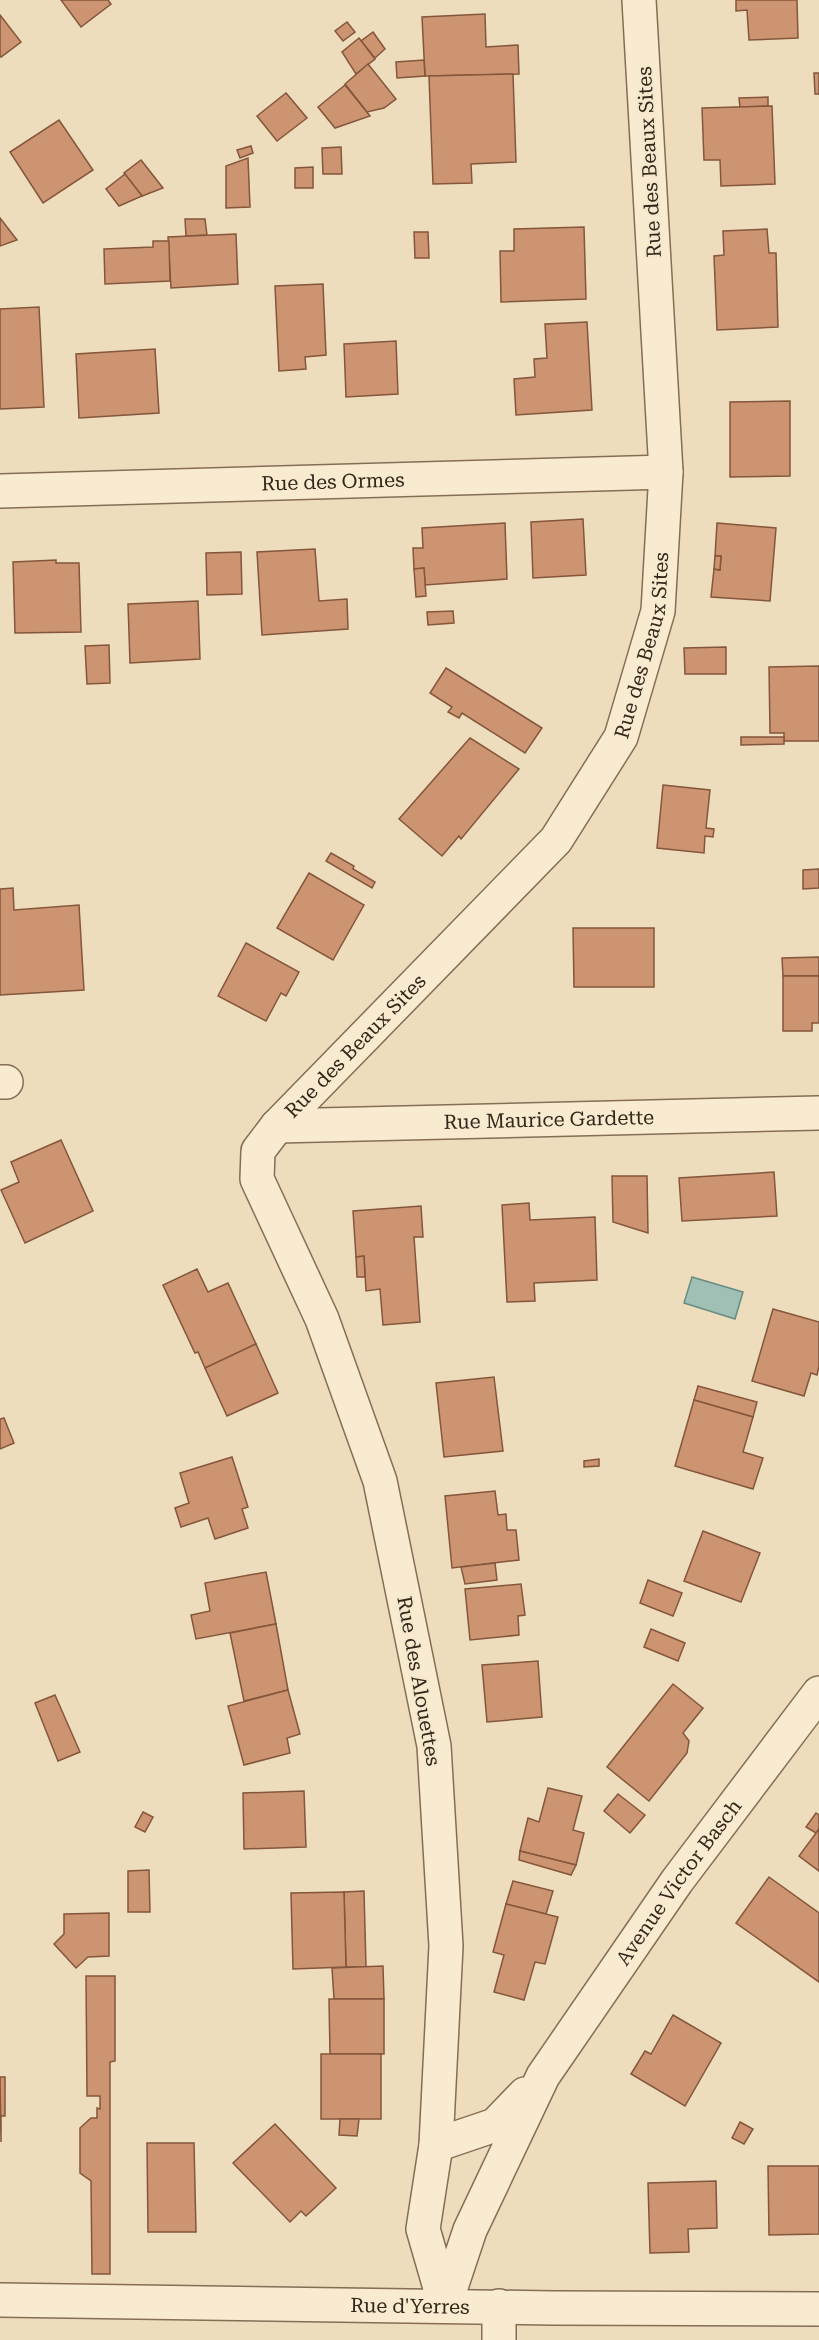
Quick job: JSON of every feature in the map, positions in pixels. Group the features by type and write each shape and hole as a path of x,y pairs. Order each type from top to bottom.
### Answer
{"street":[{"name":"Rue des Beaux Sites","path":"258,1151 277,1126 556,840 621,737 658,611 666,472 639,0"},
{"name":"Rue des Ormes","path":"0,491 666,472"},
{"name":"Rue Maurice Gardette","path":"277,1126 819,1113"},
{"name":"Rue des Alouettes","path":"258,1151 257,1179 322,1319 380,1480 434,1746 446,1946 436,2145 423,2229 445,2305"},
{"name":"Avenue Victor Basch","path":"445,2305 470,2230 543,2076 677,1881 819,1693"},
{"name":"Avenue Victor Basch","path":"436,2145 495,2125 543,2076"},
{"name":"Rue d'Yerres","path":"0,2300 819,2309"},
{"path":"499,2306 499,2340"}],"water":[{"path":"692,1277 743,1292 735,1319 684,1303"}],"building":[{"path":"61,0 108,0 111,4 81,27"},
{"path":"736,0 797,0 798,38 749,40 747,10 736,11"},
{"path":"485,14 486,47 518,45 519,74 425,76 422,17"},
{"path":"0,15 21,42 1,57 0,55"},
{"path":"347,22 355,32 343,41 335,31"},
{"path":"373,32 385,49 375,58 361,41"},
{"path":"359,38 375,59 356,74 342,52"},
{"path":"424,60 425,76 397,78 396,62"},
{"path":"368,64 396,99 384,108 367,112 345,84"},
{"path":"814,73 819,73 819,94 815,94"},
{"path":"513,74 516,162 471,164 472,183 433,184 429,76"},
{"path":"345,85 370,116 335,128 318,107"},
{"path":"286,93 307,118 277,141 257,116"},
{"path":"768,97 768,106 740,107 739,98"},
{"path":"772,106 775,184 721,186 720,160 704,160 702,108"},
{"path":"59,120 93,170 43,203 10,152"},
{"path":"251,146 253,153 240,158 237,150"},
{"path":"341,147 342,174 323,174 322,148"},
{"path":"248,158 250,207 226,208 226,166"},
{"path":"141,160 163,188 142,196 124,173"},
{"path":"313,167 313,188 295,188 295,168"},
{"path":"125,174 142,196 119,206 106,189"},
{"path":"0,218 17,240 0,246"},
{"path":"185,219 205,219 207,235 186,236"},
{"path":"584,227 586,299 501,302 500,251 514,251 514,229"},
{"path":"767,229 769,253 776,253 778,327 717,330 714,256 724,255 723,231"},
{"path":"414,232 428,232 429,258 415,258"},
{"path":"236,234 238,284 171,288 168,237"},
{"path":"153,241 169,241 170,281 105,284 104,249 153,247"},
{"path":"323,284 326,355 305,357 306,369 279,371 275,286"},
{"path":"39,307 44,407 0,409 0,309"},
{"path":"587,322 592,410 516,415 514,379 535,377 534,359 547,358 545,324"},
{"path":"396,341 398,394 346,397 344,344"},
{"path":"155,349 159,413 79,418 76,354"},
{"path":"790,401 790,476 730,477 730,402"},
{"path":"583,519 586,575 533,578 531,522"},
{"path":"505,523 507,579 425,585 424,568 414,569 413,548 423,548 422,528"},
{"path":"717,523 776,528 770,601 711,597 714,569 720,570 721,556 715,556"},
{"path":"315,549 319,601 347,599 348,629 262,635 257,552"},
{"path":"241,552 242,594 207,595 206,553"},
{"path":"715,556 721,556 720,570 714,569"},
{"path":"56,560 56,563 79,563 81,632 15,633 13,562"},
{"path":"424,568 426,596 416,597 414,569"},
{"path":"198,601 200,659 130,663 128,604"},
{"path":"453,611 454,623 428,625 427,612"},
{"path":"109,645 110,683 87,684 85,646"},
{"path":"726,647 726,674 685,674 684,648"},
{"path":"819,666 819,741 784,741 784,733 770,733 769,667"},
{"path":"446,668 542,728 525,753 462,713 459,718 448,712 452,707 430,693"},
{"path":"741,737 784,737 784,744 741,745"},
{"path":"470,738 519,769 461,839 459,836 442,856 399,819"},
{"path":"663,785 710,790 706,828 714,829 713,837 705,836 704,853 657,848"},
{"path":"331,853 354,866 353,869 375,882 372,888 326,861"},
{"path":"819,869 819,888 803,889 803,870"},
{"path":"309,873 364,905 333,960 277,928"},
{"path":"13,888 14,910 79,905 84,990 0,995 0,889"},
{"path":"573,928 654,928 654,987 574,987"},
{"path":"246,943 299,972 286,996 281,993 266,1021 218,996"},
{"path":"819,957 819,976 783,976 782,958"},
{"path":"783,976 819,976 819,1023 812,1023 812,1031 783,1031"},
{"path":"61,1140 93,1211 25,1243 1,1190 19,1182 11,1162"},
{"path":"774,1172 777,1216 682,1221 679,1178"},
{"path":"612,1176 647,1176 648,1233 613,1222"},
{"path":"529,1203 530,1220 595,1217 597,1280 534,1283 535,1301 507,1302 502,1205"},
{"path":"421,1206 423,1237 414,1237 420,1322 383,1325 380,1289 366,1291 364,1256 356,1257 353,1211"},
{"path":"364,1256 365,1277 357,1277 356,1257"},
{"path":"197,1269 208,1292 228,1283 256,1344 205,1368 198,1352 195,1353 163,1285"},
{"path":"773,1309 819,1322 819,1366 817,1375 811,1373 804,1396 752,1381"},
{"path":"256,1344 278,1393 227,1416 205,1368"},
{"path":"494,1377 503,1451 444,1457 436,1383"},
{"path":"698,1386 757,1402 753,1417 694,1400"},
{"path":"694,1400 753,1417 743,1452 763,1458 753,1489 675,1466"},
{"path":"4,1418 14,1443 0,1449 0,1419"},
{"path":"232,1457 248,1507 242,1509 248,1528 215,1539 208,1518 181,1527 175,1508 189,1503 180,1473"},
{"path":"599,1459 599,1466 584,1467 584,1461"},
{"path":"495,1491 498,1515 506,1514 507,1530 516,1530 519,1560 452,1568 445,1496"},
{"path":"703,1531 760,1553 741,1602 684,1581"},
{"path":"495,1563 497,1580 465,1584 461,1567"},
{"path":"266,1572 276,1624 196,1639 191,1615 210,1611 205,1583"},
{"path":"648,1580 682,1593 673,1616 640,1603"},
{"path":"521,1584 525,1615 518,1616 519,1635 470,1640 465,1589"},
{"path":"276,1624 288,1690 244,1701 230,1633"},
{"path":"651,1629 685,1643 678,1661 644,1647"},
{"path":"538,1661 542,1717 487,1722 482,1665"},
{"path":"673,1684 703,1708 683,1733 689,1741 687,1753 649,1801 607,1767"},
{"path":"288,1690 300,1734 287,1738 290,1753 244,1765 228,1706"},
{"path":"55,1695 80,1752 58,1761 35,1703"},
{"path":"548,1788 582,1796 573,1830 584,1833 576,1865 520,1851 528,1818 539,1822"},
{"path":"304,1791 306,1847 244,1849 243,1793"},
{"path":"618,1794 645,1815 630,1833 604,1811"},
{"path":"143,1812 153,1817 145,1832 135,1827"},
{"path":"816,1813 819,1815 819,1829 816,1833 806,1827"},
{"path":"819,1829 819,1871 799,1856"},
{"path":"520,1851 576,1865 571,1875 519,1860"},
{"path":"149,1870 150,1912 128,1912 128,1871"},
{"path":"769,1877 819,1913 819,1982 736,1923"},
{"path":"513,1881 553,1891 546,1914 506,1904"},
{"path":"364,1891 366,1967 346,1967 344,1892"},
{"path":"344,1892 346,1967 293,1969 291,1893"},
{"path":"506,1904 558,1917 545,1964 535,1962 524,2000 494,1992 504,1955 493,1952"},
{"path":"109,1913 109,1956 88,1957 76,1968 54,1944 64,1934 64,1914"},
{"path":"383,1966 384,1999 334,1999 332,1968"},
{"path":"86,1976 115,1976 115,2061 110,2062 110,2274 92,2274 91,2181 80,2173 80,2128 91,2118 97,2118 97,2108 100,2109 100,2096 87,2096"},
{"path":"329,1999 384,1999 384,2054 330,2054"},
{"path":"673,2015 721,2043 685,2106 631,2074 645,2051 651,2054"},
{"path":"321,2054 381,2054 381,2119 321,2119"},
{"path":"0,2077 5,2077 5,2116 1,2116 1,2142"},
{"path":"340,2119 359,2119 357,2136 339,2135"},
{"path":"740,2122 753,2129 744,2144 732,2138"},
{"path":"275,2124 336,2188 306,2216 301,2211 290,2222 233,2163"},
{"path":"147,2143 194,2143 196,2232 148,2232"},
{"path":"768,2166 819,2166 819,2234 769,2235"},
{"path":"716,2181 717,2228 688,2229 689,2252 650,2253 648,2183"}]}
